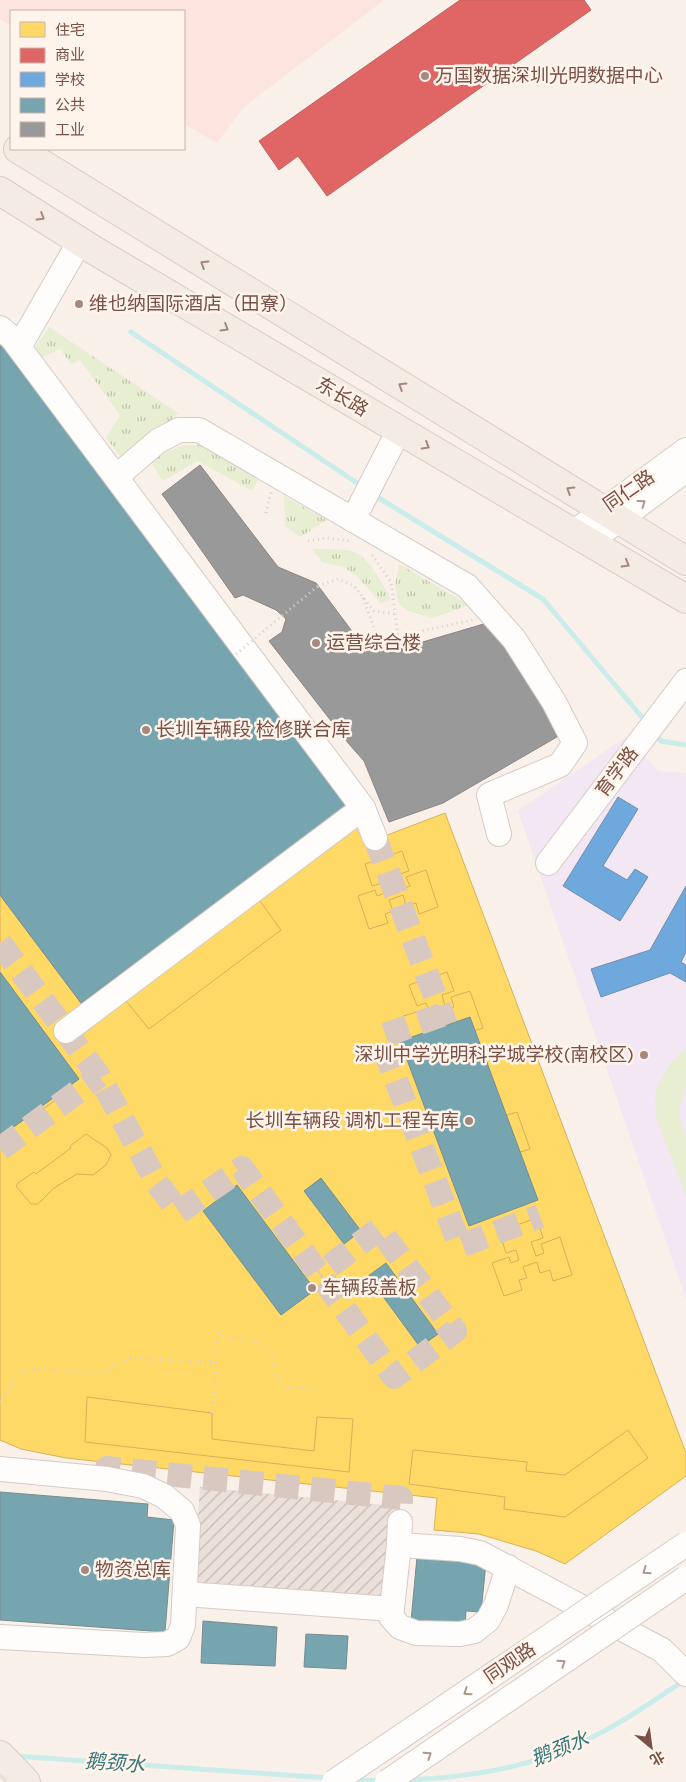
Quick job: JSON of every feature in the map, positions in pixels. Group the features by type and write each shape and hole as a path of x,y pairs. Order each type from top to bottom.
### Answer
{"main road":[{"path":"20,150 686,561"},
{"name":"东长路","path":"0,191 80,241 686,599"},
{"path":"0,1756 26,1782"}],"street":[{"path":"19,348 80,241"},
{"path":"0,328 12,338 363,808 375,838"},
{"path":"116,477 158,441 179,430 199,430 362,511 466,586 514,639 554,702 575,743 560,765 489,795 499,834"},
{"path":"362,511 399,430"},
{"name":"同仁路","path":"581,537 610,515 686,450"},
{"name":"同仁路","path":"610,515 686,470"},
{"name":"育学路","path":"548,863 686,681"},
{"path":"66,1031 363,808"},
{"path":"0,1469 107,1479 143,1486 164,1496 182,1511 188,1525 183,1625 178,1638 167,1644 144,1645 0,1636"},
{"path":"400,1522 391,1616 400,1627 416,1633 460,1634 474,1631 488,1620 496,1605 508,1568"},
{"name":"同观路","path":"334,1782 686,1544"},
{"path":"399,1545 460,1549 480,1553 662,1650 686,1674"},
{"name":"同观路","path":"387,1782 686,1578"},
{"path":"185,1594 392,1609"}],"path":[{"path":"308,541 326,538 362,511"},
{"path":"370,553 376,558 391,582 398,636"},
{"path":"236,654 318,586 338,579 354,586 374,611 395,614"},
{"path":"361,594 381,647"},
{"path":"389,648 398,636 479,618"},
{"path":"212,1413 218,1334 231,1339 249,1338 262,1344 272,1352 275,1373 282,1387 320,1389"},
{"path":"0,1401 19,1372 42,1368 88,1373 104,1372 130,1358 216,1362"}],"shaded area":[{"path":"0,0 384,0 243,108 217,143 185,125 185,10 10,10 10,25 0,19"},
{"name":"深圳中学光明科学城学校(南校区)","path":"626,737 658,771 686,773 686,1299 518,811"},
{"path":"200,1487 394,1506 386,1591 381,1600 197,1587 194,1579"}],"green space":[{"path":"49,327 178,413 148,443 129,457 120,456 106,438 120,415 80,360 71,364 60,349 41,358 34,350"},
{"path":"184,445 204,445 259,478 252,491 198,461 163,481 150,461 159,455"},
{"path":"284,496 327,520 300,537 285,526"},
{"path":"312,549 342,550 358,554 381,581 391,599 381,603 358,577 344,567 322,562"},
{"path":"399,564 469,605 433,618 408,611 399,604 395,585"},
{"path":"686,1048 686,1084 680,1104 679,1117 686,1139 686,1196 657,1120 655,1104 656,1090 671,1062"}],"building: 住宅":[{"path":"18,677 30,693 20,700 28,710 59,687 73,706 48,724 42,715 20,731 28,740 0,761 0,731 13,721 5,710 0,713 0,690"},
{"path":"92,786 104,802 94,810 102,820 134,796 147,815 123,833 116,825 95,840 102,850 64,878 56,868 40,879 43,884 34,891 37,894 20,907 9,893 34,874 25,862 20,866 8,851 38,829 51,845 41,852 48,860 87,830 79,820 75,823 64,808"},
{"name":"车辆段盖板","path":"350,806 364,844 445,813 686,1453 686,1476 565,1564 536,1551 479,1534 434,1530 437,1498 66,1458 21,1449 0,1440 0,1137 79,1079 0,972 0,895 81,1003"},
{"path":"402,851 409,871 397,875 402,889 410,886 406,877 426,870 438,907 419,914 416,903 406,906 403,895 389,900 393,911 385,914 388,923 369,929 358,896 375,890 377,896 385,893 382,883 372,886 365,864"},
{"path":"153,875 165,891 155,899 163,909 194,886 208,904 183,922 177,914 156,929 162,939 124,967 116,957 101,969 104,973 95,980 98,984 80,997 69,982 95,963 86,951 80,955 69,940 99,918 111,934 102,941 108,949 148,920 140,909 136,912 124,897"},
{"path":"257,897 281,930 149,1029 122,996"},
{"path":"447,972 454,991 442,995 446,1010 454,1007 451,997 470,991 483,1028 464,1034 460,1024 451,1027 447,1016 433,1021 437,1031 429,1034 433,1043 414,1050 403,1016 420,1011 422,1016 430,1013 426,1003 417,1006 409,985"},
{"path":"4,1053 15,1069 8,1074 15,1083 19,1079 15,1074 35,1060 61,1096 39,1112 25,1092 2,1108 8,1116 0,1122 0,1056"},
{"path":"494,1093 501,1112 489,1116 494,1130 501,1128 498,1118 517,1112 530,1149 511,1155 507,1145 498,1148 494,1137 481,1141 484,1152 476,1155 480,1164 461,1171 450,1138 467,1132 469,1137 477,1135 473,1124 464,1127 456,1106"},
{"path":"86,1134 107,1148 111,1155 106,1165 93,1175 77,1174 54,1188 38,1204 31,1204 16,1186 18,1183 34,1172 36,1174 71,1148 70,1146"},
{"path":"537,1218 543,1238 531,1242 536,1256 544,1253 541,1244 560,1237 572,1275 553,1281 550,1270 540,1273 537,1262 523,1267 527,1278 519,1280 522,1290 504,1296 492,1263 509,1257 511,1263 519,1260 516,1250 506,1253 499,1231"},
{"path":"87,1397 212,1413 212,1439 314,1451 317,1417 353,1419 349,1472 85,1442"},
{"path":"628,1430 648,1458 565,1517 504,1509 505,1497 409,1484 413,1450 527,1462 526,1471 565,1475"}],"building: 商业":[{"name":"万国数据深圳光明数据中心","path":"460,0 584,0 591,10 327,196 298,156 279,170 259,141"}],"building: 学校":[{"path":"618,797 638,809 603,866 627,880 635,869 648,877 620,921 563,886"},
{"path":"686,886 686,952 681,962 686,965 686,982 670,973 601,997 591,969 650,950"}],"building: 公共":[{"name":"长圳车辆段 检修联合库","path":"0,338 350,806 81,1003 0,895"},
{"path":"0,972 79,1079 0,1137"},
{"name":"长圳车辆段 调机工程车库","path":"470,1017 538,1200 469,1226 400,1041"},
{"path":"321,1178 361,1231 344,1244 304,1191"},
{"path":"237,1185 315,1290 281,1315 203,1211"},
{"path":"386,1263 438,1334 420,1347 368,1276"},
{"name":"物资总库","path":"0,1492 148,1504 147,1517 174,1520 165,1632 0,1620"},
{"path":"417,1557 486,1563 481,1612 466,1611 465,1626 411,1621"},
{"path":"203,1621 277,1627 275,1666 201,1663"},
{"path":"306,1634 348,1636 346,1669 304,1667"}],"building: 工业":[{"name":"运营综合楼","path":"200,465 278,567 316,583 363,646 399,649 487,623 533,688 535,696 562,734 443,803 389,822 364,761 269,641 282,632 286,619 276,610 243,595 235,598 162,494"}],"waterway":[{"path":"131,332 363,487"},
{"path":"374,495 543,599 646,722"},
{"path":"654,733 661,741 686,745"},
{"name":"鹅颈水","path":"405,1780 484,1772 543,1758 578,1744 609,1728 683,1681"},
{"name":"鹅颈水","path":"15,1756 329,1778"},
{"name":"鹅颈水","path":"352,1780 381,1781"}],"tunnel":[{"path":"375,838 446,1025"},
{"path":"0,943 99,1076 157,1183 179,1212 242,1168 394,1377 455,1331 379,1229 319,1274"},
{"path":"442,1015 385,1035 386,1054 460,1246 540,1216"},
{"path":"0,1149 99,1076"},
{"path":"107,1479 107,1468 401,1498 400,1522"}],"railway":[{"path":"0,1775 7,1782"}],"place":[{"name":"万国数据深圳光明数据中心","path":"425,76"},
{"name":"维也纳国际酒店（田寮）","path":"79,304"},
{"name":"运营综合楼","path":"316,643"},
{"name":"长圳车辆段 检修联合库","path":"146,730"},
{"name":"深圳中学光明科学城学校(南校区)","path":"644,1055"},
{"name":"长圳车辆段 调机工程车库","path":"469,1121"},
{"name":"车辆段盖板","path":"312,1288"},
{"name":"物资总库","path":"85,1570"}]}
